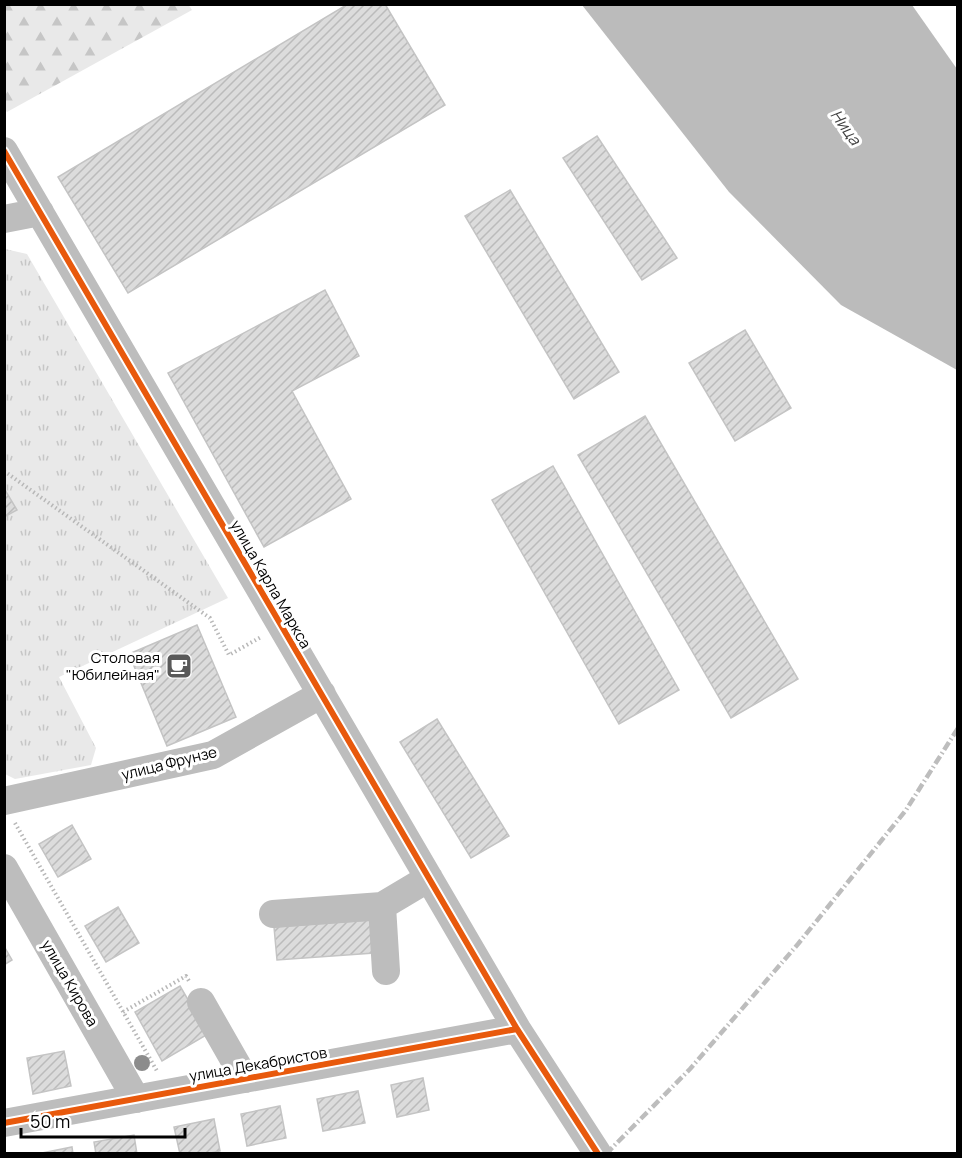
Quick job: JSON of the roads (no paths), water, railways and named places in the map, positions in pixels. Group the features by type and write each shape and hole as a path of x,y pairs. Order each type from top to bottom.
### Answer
{"street":[{"name":"улица Карла Маркса","path":"4,151 517,1029 598,1154"},
{"path":"4,219 40,212"},
{"name":"улица Фрунзе","path":"8,808 213,755 322,694"},
{"name":"улица Кирова","path":"4,868 136,1099"},
{"path":"273,914 381,906 429,878"},
{"path":"381,906 386,971"},
{"path":"201,1002 245,1079"},
{"name":"улица Декабристов","path":"4,1123 517,1029"}],"water":[{"name":"Ница","path":"582,5 912,5 957,69 957,370 841,305 729,192"}],"railway":[{"path":"606,1154 690,1069 798,944 906,810 958,728"}],"place":[{"name":"Столовая \"Юбилейная\"","path":"179,666"}]}
